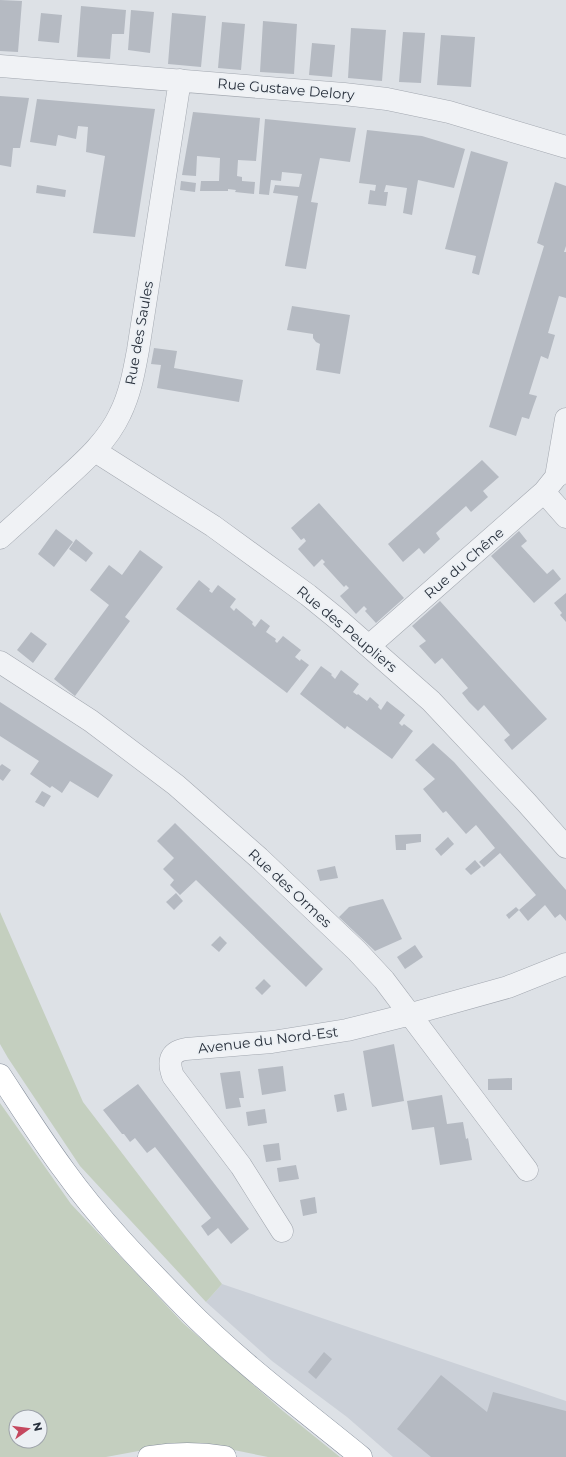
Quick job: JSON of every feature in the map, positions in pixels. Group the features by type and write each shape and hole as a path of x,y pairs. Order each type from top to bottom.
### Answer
{"highway":[{"path":"0,1075 31,1125 64,1172 104,1220 142,1262 184,1306 227,1346 267,1381 361,1457"},
{"path":"149,1457 180,1454 199,1454 225,1457"}],"street":[{"name":"Rue Gustave Delory","path":"0,66 351,94 387,99 449,112 566,148"},
{"name":"Rue des Saules","path":"0,538 95,451 120,415 131,384 138,350 180,80"},
{"path":"566,419 555,480 566,517"},
{"name":"Rue des Peupliers","path":"95,451 231,538 308,595 369,646 431,701 566,847"},
{"name":"Rue du Chêne","path":"369,646 555,480"},
{"name":"Rue des Ormes","path":"0,662 91,721 156,770 224,826 357,951 384,980 411,1014 527,1170"},
{"name":"Avenue du Nord-Est","path":"282,1231 241,1166 173,1076 170,1064 172,1055 180,1050 186,1049 272,1042 340,1032 508,987 566,964"}],"shaded area":[{"path":"222,1284 566,1401 566,1457 393,1457 347,1417 272,1361 206,1302"}],"green space":[{"path":"0,912 83,1102 222,1284 206,1302 80,1166 0,1044"},
{"path":"0,1103 71,1204 183,1323 283,1411 340,1457 268,1457 224,1448 160,1447 106,1457 0,1457"}],"building":[{"path":"0,0 22,1 18,52 0,51"},
{"path":"81,6 126,10 124,34 112,34 110,59 77,57"},
{"path":"131,10 154,12 150,53 128,50"},
{"path":"41,13 62,15 59,43 38,41"},
{"path":"172,13 206,16 201,67 168,64"},
{"path":"263,21 297,24 294,74 260,72"},
{"path":"222,22 245,24 241,70 218,68"},
{"path":"351,28 386,30 382,81 348,78"},
{"path":"403,32 425,33 421,83 399,82"},
{"path":"441,35 475,37 471,87 437,85"},
{"path":"312,43 335,45 332,77 309,75"},
{"path":"0,96 29,98 20,148 13,148 11,167 0,165"},
{"path":"37,99 155,109 135,237 93,233 105,156 86,152 88,127 78,126 76,139 58,135 56,146 30,142"},
{"path":"193,112 260,118 256,161 238,160 237,176 242,177 242,181 255,182 254,194 235,192 236,190 228,189 228,191 200,191 201,181 219,181 220,158 197,156 196,176 182,175"},
{"path":"265,119 356,128 350,162 320,158 311,202 318,203 306,269 285,266 298,196 273,193 275,185 299,187 302,174 282,172 281,181 271,180 269,195 259,194"},
{"path":"367,130 422,136 465,149 454,188 418,180 412,215 403,213 407,188 386,185 384,192 388,192 386,206 368,204 370,190 375,191 376,185 359,183"},
{"path":"471,151 508,162 479,275 472,273 476,256 445,249"},
{"path":"181,181 196,183 195,192 180,190"},
{"path":"555,182 566,186 566,246 564,252 566,252 566,298 559,296 548,333 555,335 548,359 541,356 529,394 537,396 529,419 522,417 516,436 489,427 544,246 537,243"},
{"path":"37,185 66,190 65,197 36,193"},
{"path":"292,306 350,315 340,374 316,370 320,344 313,338 313,334 287,330"},
{"path":"154,348 177,351 174,368 243,380 239,402 157,388 161,365 151,364"},
{"path":"482,460 499,477 483,491 488,497 471,512 466,506 436,533 440,539 424,554 419,548 403,562 388,544"},
{"path":"319,503 404,598 376,623 365,611 367,609 364,606 356,614 340,596 349,588 346,585 344,587 323,564 325,562 322,559 314,567 298,549 306,541 304,538 301,540 291,528"},
{"path":"56,529 73,542 54,567 38,554"},
{"path":"519,531 527,541 521,546 547,574 553,569 561,579 534,603 491,556"},
{"path":"76,539 93,553 86,562 69,549"},
{"path":"140,550 163,567 125,617 130,621 75,696 54,679 109,605 90,590 109,565 122,575"},
{"path":"199,580 210,589 209,591 212,593 218,585 236,599 230,607 234,611 236,608 253,622 252,624 255,627 261,619 270,626 266,632 276,639 275,641 277,643 283,636 301,650 295,657 300,661 301,659 309,665 287,693 176,609"},
{"path":"566,593 566,622 560,615 562,613 554,603"},
{"path":"440,601 547,719 512,750 504,740 510,735 484,705 478,711 469,702 462,693 468,688 442,658 435,664 419,646 426,641 412,626"},
{"path":"31,632 47,644 33,663 17,650"},
{"path":"321,666 332,674 331,675 335,679 341,670 359,684 353,692 367,701 370,697 379,705 378,707 381,710 387,701 405,715 399,723 402,726 404,724 413,731 392,759 347,726 345,729 300,694"},
{"path":"0,702 113,775 98,798 70,781 62,793 52,786 50,788 30,774 39,761 0,736"},
{"path":"433,743 454,762 566,890 566,921 560,914 555,918 545,905 528,921 519,910 536,895 500,853 484,867 479,862 495,848 476,825 466,834 446,811 443,813 423,789 435,779 415,760"},
{"path":"2,764 11,770 3,781 0,779 0,766"},
{"path":"42,791 51,796 44,807 35,802"},
{"path":"175,823 323,969 306,987 196,880 180,895 170,885 174,880 163,869 174,858 157,841"},
{"path":"421,834 421,842 406,844 406,850 396,850 395,835"},
{"path":"448,837 454,844 441,856 435,849"},
{"path":"475,860 481,867 471,875 465,869"},
{"path":"335,866 338,878 320,881 317,870"},
{"path":"176,893 183,901 174,910 166,902"},
{"path":"383,899 402,939 375,951 339,917 349,907"},
{"path":"516,907 519,910 509,919 506,915"},
{"path":"220,936 227,943 219,952 211,945"},
{"path":"415,945 423,957 405,969 397,957"},
{"path":"264,979 271,986 262,995 255,988"},
{"path":"394,1044 404,1101 372,1107 363,1051"},
{"path":"283,1066 286,1091 262,1095 258,1069"},
{"path":"240,1071 244,1098 239,1098 241,1107 226,1109 220,1073"},
{"path":"512,1078 512,1090 488,1090 488,1079"},
{"path":"138,1084 249,1229 231,1244 218,1228 208,1236 201,1226 211,1218 155,1147 147,1153 135,1138 130,1142 103,1110"},
{"path":"344,1093 347,1110 337,1112 334,1095"},
{"path":"442,1095 447,1124 463,1122 472,1160 440,1165 434,1127 412,1130 407,1101"},
{"path":"265,1109 267,1123 248,1126 246,1112"},
{"path":"279,1143 281,1160 266,1162 263,1145"},
{"path":"296,1165 299,1179 279,1182 277,1168"},
{"path":"315,1197 317,1213 303,1216 300,1200"},
{"path":"324,1352 332,1359 316,1379 308,1372"},
{"path":"441,1375 487,1412 493,1392 566,1411 566,1457 431,1457 397,1429"}]}
